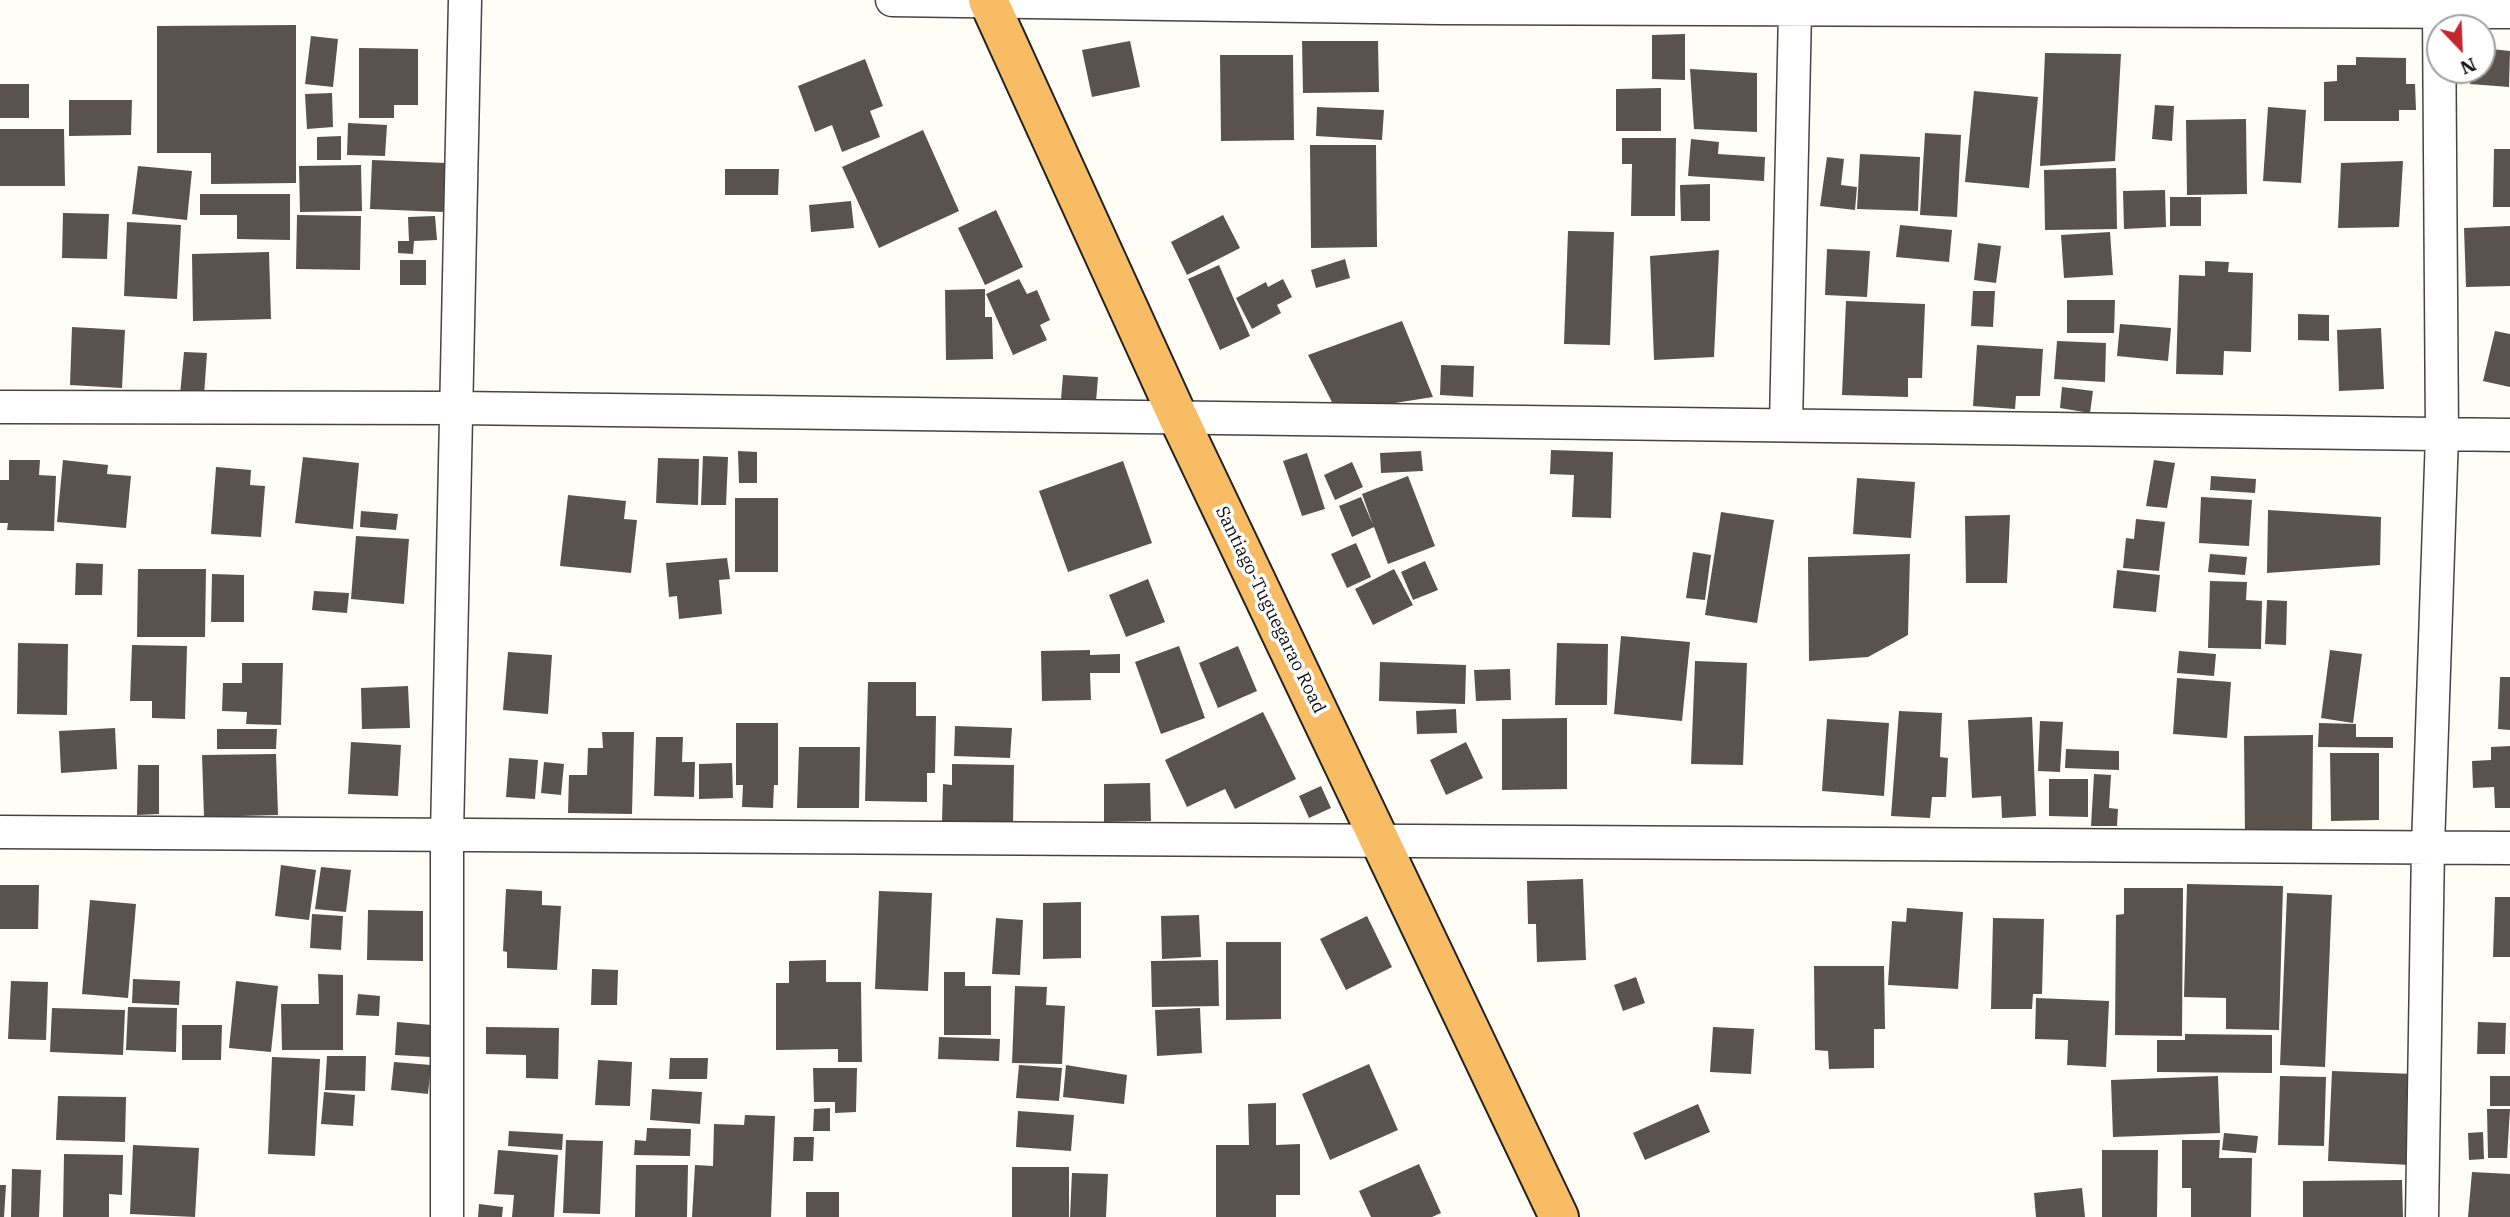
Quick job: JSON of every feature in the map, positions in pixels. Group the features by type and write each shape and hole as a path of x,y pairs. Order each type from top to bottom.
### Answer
{"highway":[{"name":"Santiago-Tuguegarao Road","path":"989,2 1178,417 1559,1217"}],"street":[{"path":"447,1217 447,834 465,0"},
{"path":"891,0 1795,11 2510,12"},
{"path":"1786,425 1795,11"},
{"path":"2422,1217 2428,847 2442,435 2439,11"},
{"path":"0,407 458,408 2510,435"},
{"path":"0,832 1382,843 2510,848"}],"building":[{"path":"296,25 296,183 211,184 211,153 157,153 157,26"},
{"path":"1685,34 1685,80 1652,79 1652,35"},
{"path":"311,36 338,39 333,87 305,84"},
{"path":"1130,41 1140,87 1092,97 1082,50"},
{"path":"1302,41 1378,41 1379,92 1303,93"},
{"path":"359,48 418,49 418,105 394,105 394,118 359,118"},
{"path":"2496,50 2510,51 2509,87 2470,84 2496,84"},
{"path":"2045,53 2121,54 2115,161 2040,166"},
{"path":"1220,55 1293,55 1294,140 1221,141"},
{"path":"2356,57 2406,58 2406,84 2415,84 2416,110 2399,110 2399,121 2324,121 2324,82 2337,81 2337,65 2356,65"},
{"path":"865,59 883,106 870,111 880,137 842,152 832,125 815,132 798,86"},
{"path":"1690,69 1757,73 1757,132 1694,129"},
{"path":"0,84 29,84 29,118 0,118"},
{"path":"1661,88 1661,131 1616,131 1616,89"},
{"path":"1974,91 2038,97 2029,188 1965,182"},
{"path":"332,93 333,127 307,129 305,94"},
{"path":"69,100 132,100 131,135 69,136"},
{"path":"2155,105 2174,106 2172,141 2152,139"},
{"path":"1317,107 1384,110 1382,140 1316,136"},
{"path":"2268,107 2306,110 2301,183 2263,181"},
{"path":"2246,119 2247,194 2187,195 2186,120"},
{"path":"348,123 387,125 385,156 347,155"},
{"path":"0,129 64,129 65,186 0,186"},
{"path":"923,130 959,211 879,248 842,167"},
{"path":"1925,133 1961,135 1957,217 1920,215"},
{"path":"341,136 341,160 317,160 317,137"},
{"path":"1622,138 1676,138 1675,216 1631,216 1632,164 1622,164"},
{"path":"1691,139 1719,142 1718,154 1765,157 1764,181 1688,176"},
{"path":"1310,145 1376,145 1377,247 1311,248"},
{"path":"2494,149 2510,149 2510,207 2493,207"},
{"path":"1860,154 1920,157 1918,211 1857,209"},
{"path":"1827,157 1844,159 1841,185 1857,187 1855,210 1820,206"},
{"path":"372,160 446,163 444,212 370,209"},
{"path":"2403,161 2399,227 2338,228 2341,163"},
{"path":"361,165 362,211 300,212 299,166"},
{"path":"138,166 192,171 187,220 132,214"},
{"path":"2116,168 2117,229 2045,230 2044,170"},
{"path":"725,169 779,169 778,195 725,195"},
{"path":"1710,184 1710,221 1681,221 1680,185"},
{"path":"2165,190 2166,227 2124,229 2123,191"},
{"path":"200,194 290,194 290,240 237,239 237,215 200,215"},
{"path":"2170,197 2201,197 2201,226 2170,226"},
{"path":"851,201 854,228 811,232 809,205"},
{"path":"996,210 1023,267 985,285 958,228"},
{"path":"63,213 109,214 107,259 62,258"},
{"path":"297,215 361,216 360,270 296,269"},
{"path":"1223,215 1240,248 1187,275 1171,242"},
{"path":"435,216 437,240 414,241 413,254 398,253 398,241 409,241 408,217"},
{"path":"127,222 181,225 177,299 124,296"},
{"path":"1900,225 1952,230 1949,262 1896,257"},
{"path":"2510,226 2510,286 2466,287 2464,228"},
{"path":"1568,231 1614,232 1610,345 1564,344"},
{"path":"2110,232 2113,275 2064,278 2061,235"},
{"path":"1978,243 2001,246 1996,283 1974,280"},
{"path":"1827,249 1870,251 1867,297 1825,295"},
{"path":"1719,250 1714,357 1654,360 1650,256"},
{"path":"269,252 271,319 193,321 192,254"},
{"path":"1345,259 1350,278 1316,288 1311,270"},
{"path":"400,260 426,260 426,285 400,285"},
{"path":"2205,261 2229,262 2228,272 2253,273 2251,352 2224,351 2223,375 2176,374 2179,275 2205,276"},
{"path":"1219,265 1250,336 1220,350 1188,279"},
{"path":"1019,279 1027,294 1037,290 1050,320 1040,325 1047,340 1013,355 986,294"},
{"path":"1283,279 1292,297 1277,305 1281,313 1252,329 1236,298 1266,282 1268,287"},
{"path":"985,289 985,317 992,317 993,359 946,360 945,290"},
{"path":"1973,291 1995,291 1993,327 1971,326"},
{"path":"2067,300 2115,300 2114,333 2067,333"},
{"path":"1846,301 1925,304 1922,378 1908,378 1908,397 1842,395"},
{"path":"2298,314 2329,315 2329,341 2298,340"},
{"path":"1402,321 1433,397 1337,412 1308,355"},
{"path":"2120,324 2171,328 2168,361 2117,356"},
{"path":"72,327 125,330 122,388 70,385"},
{"path":"2381,328 2384,389 2339,391 2337,330"},
{"path":"2495,331 2510,334 2510,387 2483,381"},
{"path":"2057,341 2106,343 2105,382 2054,379"},
{"path":"1977,345 2043,349 2040,396 2016,396 2015,409 1973,406"},
{"path":"184,352 207,353 204,396 180,395"},
{"path":"1441,365 1474,366 1473,397 1440,395"},
{"path":"1063,375 1098,377 1096,402 1061,399"},
{"path":"2062,387 2093,391 2090,413 2060,408"},
{"path":"1551,450 1613,452 1611,518 1572,517 1574,475 1550,474"},
{"path":"738,451 757,452 757,483 739,483"},
{"path":"1421,451 1423,471 1381,473 1380,453"},
{"path":"1307,453 1325,509 1302,516 1283,461"},
{"path":"703,456 728,457 726,505 701,505"},
{"path":"303,457 359,463 353,529 295,523"},
{"path":"658,458 699,459 698,505 656,503"},
{"path":"9,460 40,460 39,475 56,476 54,531 7,530 8,523 0,523 0,480 9,480"},
{"path":"63,460 108,465 107,474 131,476 126,528 57,522"},
{"path":"2154,460 2175,463 2167,508 2146,506"},
{"path":"1123,461 1152,543 1068,572 1039,491"},
{"path":"1352,462 1363,487 1335,500 1324,475"},
{"path":"216,467 251,470 250,485 265,486 261,537 211,534"},
{"path":"1408,476 1435,546 1388,564 1374,527 1352,537 1339,506 1361,497 1373,525 1362,494"},
{"path":"2211,476 2256,479 2255,493 2210,490"},
{"path":"1857,478 1915,482 1911,538 1853,534"},
{"path":"568,495 626,501 624,519 637,520 631,573 560,566"},
{"path":"2201,497 2252,500 2249,546 2199,543"},
{"path":"735,498 778,498 778,572 735,572"},
{"path":"2268,510 2381,517 2380,565 2267,573"},
{"path":"361,511 398,514 396,530 360,527"},
{"path":"1721,512 1774,520 1757,623 1705,615"},
{"path":"2010,515 2007,583 1966,583 1965,516"},
{"path":"2136,519 2165,522 2159,571 2123,568 2126,538 2134,539"},
{"path":"356,536 409,539 404,604 351,599"},
{"path":"1356,543 1371,577 1347,588 1331,554"},
{"path":"1693,552 1711,555 1705,600 1686,598"},
{"path":"1910,554 1908,635 1868,657 1809,661 1808,557"},
{"path":"2210,554 2247,557 2245,575 2208,572"},
{"path":"727,558 730,579 719,580 722,614 679,619 677,596 669,597 666,563"},
{"path":"1425,561 1438,590 1413,600 1401,572"},
{"path":"76,563 103,564 102,595 75,595"},
{"path":"138,569 206,569 205,637 137,637"},
{"path":"1394,569 1413,605 1373,625 1355,589"},
{"path":"2117,570 2160,575 2156,612 2113,608"},
{"path":"212,574 244,575 244,622 211,622"},
{"path":"1148,579 1165,622 1126,637 1109,595"},
{"path":"2210,581 2247,582 2246,600 2262,601 2261,649 2208,648"},
{"path":"314,591 349,593 347,613 312,610"},
{"path":"2267,600 2287,601 2286,645 2265,644"},
{"path":"1621,636 1690,642 1682,721 1614,714"},
{"path":"18,643 68,644 67,715 17,714"},
{"path":"1557,643 1608,644 1607,705 1555,705"},
{"path":"132,645 187,646 185,719 152,718 152,701 130,701"},
{"path":"1179,646 1205,718 1161,734 1135,662"},
{"path":"1238,646 1257,691 1218,708 1199,663"},
{"path":"1090,650 1090,655 1120,654 1120,673 1090,673 1091,700 1042,701 1041,651"},
{"path":"2330,650 2362,654 2353,723 2321,718"},
{"path":"2179,651 2216,654 2214,676 2177,673"},
{"path":"508,652 552,655 548,714 503,710"},
{"path":"1695,661 1747,663 1743,765 1691,764"},
{"path":"1380,662 1466,665 1465,704 1379,701"},
{"path":"242,663 283,663 281,725 246,724 247,712 222,711 223,683 242,683"},
{"path":"1510,669 1511,700 1476,701 1474,670"},
{"path":"2500,677 2510,677 2510,730 2498,729"},
{"path":"2177,678 2231,682 2227,738 2173,734"},
{"path":"868,682 916,682 916,716 936,716 935,773 927,773 927,802 865,801"},
{"path":"408,686 410,728 362,729 361,688"},
{"path":"1456,709 1457,733 1417,734 1416,711"},
{"path":"1899,711 1942,713 1940,757 1948,758 1946,797 1932,797 1930,818 1891,816"},
{"path":"1263,712 1296,779 1235,809 1225,789 1187,807 1165,760"},
{"path":"2032,717 2036,816 2002,818 2001,796 1972,798 1968,720"},
{"path":"1567,718 1567,789 1502,790 1502,719"},
{"path":"1827,719 1889,723 1884,796 1822,791"},
{"path":"2040,721 2063,722 2060,772 2038,771"},
{"path":"736,723 778,723 778,785 774,785 773,808 742,807 743,785 736,785"},
{"path":"2319,723 2356,724 2356,737 2393,737 2393,748 2318,747"},
{"path":"955,726 1012,728 1010,758 954,756"},
{"path":"115,728 117,769 61,773 59,731"},
{"path":"217,729 277,729 276,749 217,749"},
{"path":"602,732 634,732 632,814 568,813 569,775 587,775 588,748 603,748"},
{"path":"2313,735 2312,837 2245,837 2244,736"},
{"path":"656,737 683,737 682,762 695,762 694,797 654,796"},
{"path":"351,742 401,745 398,796 348,794"},
{"path":"1466,742 1483,778 1446,795 1430,760"},
{"path":"2510,746 2510,808 2495,808 2494,787 2473,788 2472,761 2491,760 2491,747"},
{"path":"799,747 860,747 859,808 797,808"},
{"path":"2066,749 2119,751 2119,770 2065,768"},
{"path":"2330,753 2379,753 2379,820 2331,821"},
{"path":"276,754 278,815 204,817 202,755"},
{"path":"509,758 538,760 535,799 506,797"},
{"path":"544,762 564,764 561,795 541,793"},
{"path":"732,763 733,798 699,799 699,764"},
{"path":"952,764 1014,765 1013,825 942,823 943,784 952,785"},
{"path":"138,765 159,765 159,814 137,815"},
{"path":"2094,774 2111,775 2109,808 2118,809 2117,826 2091,826"},
{"path":"2049,779 2088,779 2088,817 2049,816"},
{"path":"1150,783 1151,821 1104,822 1104,784"},
{"path":"1321,786 1331,808 1309,818 1299,796"},
{"path":"281,865 316,870 309,920 275,916"},
{"path":"321,867 351,870 346,912 315,909"},
{"path":"1583,879 1586,960 1537,962 1536,924 1528,924 1527,881"},
{"path":"2187,884 2283,886 2279,1030 2226,1029 2226,998 2184,997"},
{"path":"0,885 39,885 38,929 0,929"},
{"path":"2124,888 2183,888 2182,1036 2115,1035 2116,915 2124,914"},
{"path":"506,889 542,891 542,905 561,906 557,970 507,968 507,952 503,951"},
{"path":"879,891 932,893 928,991 875,989"},
{"path":"2287,893 2332,895 2325,1067 2280,1065"},
{"path":"2495,897 2510,897 2510,957 2493,957"},
{"path":"90,900 136,904 128,998 82,994"},
{"path":"1081,902 1081,958 1043,959 1043,903"},
{"path":"1907,908 1963,912 1958,989 1888,985 1892,921 1906,922"},
{"path":"368,910 423,911 423,961 367,960"},
{"path":"312,914 343,916 341,950 310,948"},
{"path":"1199,915 1201,957 1162,959 1161,916"},
{"path":"1367,916 1392,967 1346,990 1320,939"},
{"path":"996,918 1023,920 1020,975 992,974"},
{"path":"1993,918 2044,919 2042,994 2033,994 2032,1009 1991,1009"},
{"path":"1226,942 1281,942 1281,1019 1226,1020"},
{"path":"826,960 826,982 861,982 862,1062 838,1062 838,1049 776,1050 776,983 789,983 789,961"},
{"path":"1218,960 1219,1006 1152,1007 1151,961"},
{"path":"1814,966 1884,966 1885,1029 1874,1029 1874,1068 1829,1069 1828,1051 1815,1050"},
{"path":"592,969 618,970 617,1005 591,1005"},
{"path":"944,972 965,972 965,986 991,986 991,1035 944,1035"},
{"path":"318,974 343,975 343,1050 282,1050 281,1004 319,1004"},
{"path":"1636,977 1645,1003 1623,1011 1614,985"},
{"path":"133,979 180,981 179,1005 132,1003"},
{"path":"11,981 48,982 46,1040 8,1039"},
{"path":"236,981 278,986 271,1052 229,1048"},
{"path":"1015,986 1047,987 1046,1005 1065,1006 1062,1064 1012,1063"},
{"path":"358,994 380,996 379,1016 356,1015"},
{"path":"2036,998 2109,1001 2106,1067 2067,1065 2068,1040 2035,1039"},
{"path":"128,1007 177,1008 176,1052 126,1050"},
{"path":"52,1008 125,1010 123,1055 50,1052"},
{"path":"1200,1008 1202,1053 1157,1056 1155,1010"},
{"path":"397,1022 432,1025 430,1057 395,1055"},
{"path":"2478,1022 2506,1023 2505,1054 2477,1054"},
{"path":"182,1025 222,1025 221,1060 182,1060"},
{"path":"486,1027 559,1028 558,1079 526,1078 526,1055 486,1054"},
{"path":"1713,1027 1754,1029 1751,1074 1710,1072"},
{"path":"2185,1034 2272,1035 2272,1073 2157,1072 2157,1040 2185,1040"},
{"path":"939,1037 1000,1039 999,1061 938,1059"},
{"path":"327,1056 366,1056 365,1091 325,1090"},
{"path":"272,1057 320,1059 315,1156 268,1154"},
{"path":"670,1058 708,1058 707,1079 669,1079"},
{"path":"598,1060 632,1062 630,1106 595,1105"},
{"path":"394,1062 431,1065 428,1094 391,1090"},
{"path":"1369,1064 1398,1130 1330,1160 1302,1094"},
{"path":"1019,1065 1062,1068 1059,1101 1016,1098"},
{"path":"1066,1065 1127,1075 1124,1104 1063,1097"},
{"path":"813,1068 857,1068 856,1112 835,1113 835,1102 814,1102"},
{"path":"2332,1071 2415,1074 2411,1165 2328,1161"},
{"path":"2218,1076 2220,1133 2113,1137 2111,1080"},
{"path":"2280,1076 2326,1077 2324,1146 2278,1145"},
{"path":"2490,1076 2510,1076 2510,1106 2490,1106"},
{"path":"652,1089 702,1092 700,1124 650,1120"},
{"path":"324,1092 355,1095 353,1126 321,1124"},
{"path":"58,1096 126,1097 125,1142 56,1140"},
{"path":"1276,1103 1276,1145 1300,1144 1300,1195 1276,1195 1276,1217 1216,1217 1216,1145 1249,1145 1248,1104"},
{"path":"1698,1104 1710,1132 1645,1160 1633,1133"},
{"path":"830,1108 830,1131 813,1131 814,1109"},
{"path":"2487,1109 2510,1109 2507,1158 2488,1158"},
{"path":"1018,1111 1074,1115 1071,1151 1016,1147"},
{"path":"745,1115 775,1116 771,1217 692,1217 695,1165 713,1166 714,1124 744,1125"},
{"path":"647,1128 691,1129 690,1156 634,1155 635,1140 646,1141"},
{"path":"509,1131 563,1134 562,1150 508,1146"},
{"path":"2483,1132 2484,1159 2469,1160 2468,1133"},
{"path":"2224,1133 2258,1136 2256,1153 2222,1150"},
{"path":"794,1137 814,1137 813,1161 793,1161"},
{"path":"566,1140 603,1141 600,1214 563,1213"},
{"path":"2182,1140 2220,1140 2219,1158 2252,1158 2251,1217 2191,1217 2191,1188 2182,1188"},
{"path":"133,1145 199,1148 195,1217 130,1214"},
{"path":"498,1150 558,1155 554,1217 512,1217 514,1195 494,1194"},
{"path":"2102,1150 2158,1150 2157,1217 2102,1217"},
{"path":"64,1154 123,1155 122,1195 109,1194 109,1217 63,1217"},
{"path":"1419,1164 1441,1213 1432,1217 1371,1217 1359,1191"},
{"path":"636,1165 688,1165 687,1217 635,1217"},
{"path":"1012,1167 1069,1167 1069,1217 1012,1217"},
{"path":"12,1169 41,1170 39,1217 11,1217"},
{"path":"2472,1172 2510,1174 2510,1217 2468,1217"},
{"path":"1072,1173 1108,1174 1106,1217 1070,1217"},
{"path":"2402,1180 2403,1217 2303,1217 2303,1181"},
{"path":"0,1185 6,1185 4,1217 0,1217"},
{"path":"2082,1188 2085,1217 2036,1217 2034,1193"},
{"path":"806,1192 839,1192 839,1217 806,1217"},
{"path":"479,1204 503,1207 502,1217 478,1217"}]}
